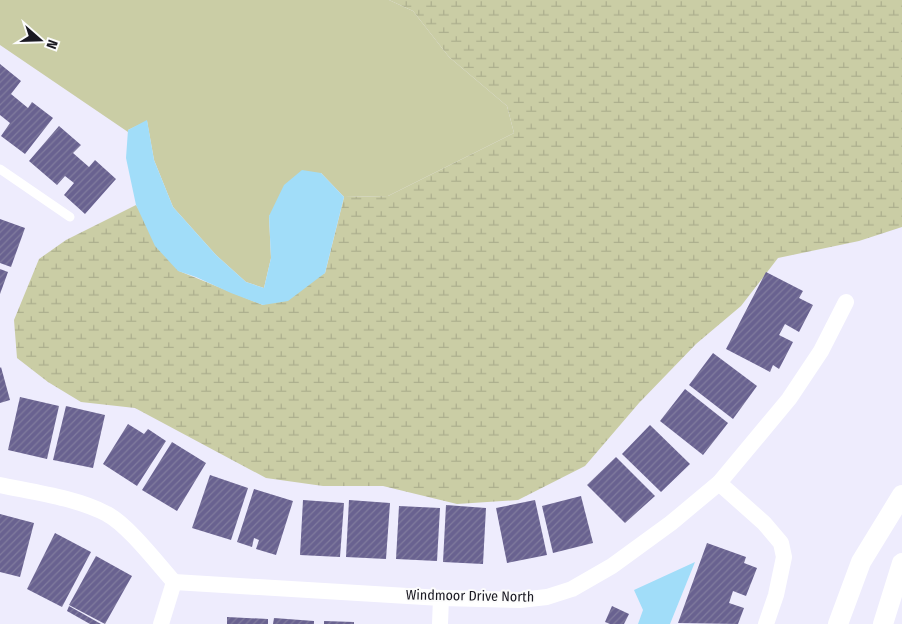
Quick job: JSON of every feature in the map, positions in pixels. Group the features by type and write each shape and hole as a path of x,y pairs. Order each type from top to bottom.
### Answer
{"street":[{"name":"Windmoor Drive North","path":"174,582 441,598 520,600 547,597 572,589 612,566 671,523 719,483 789,399 821,351 846,302"},
{"path":"719,483 764,523 781,543 784,557 776,595 766,624"},
{"path":"0,485 71,500 108,514 125,528 174,582 161,624"},
{"path":"838,624 861,562 902,495"},
{"path":"883,624 902,563"},
{"path":"440,624 441,598"}],"lane":[{"path":"0,169 70,217"}],"green space":[{"path":"0,0 389,0 413,11 449,57 507,106 514,133 388,196 344,197 321,173 269,216 271,258 264,288 246,282 216,255 173,207 154,160 147,121 128,130 128,132 0,45"},
{"path":"389,0 902,0 902,227 859,241 778,258 741,306 696,344 639,403 585,466 518,500 457,504 383,486 323,486 266,478 135,408 81,402 48,382 17,358 14,320 39,259 66,240 136,205 179,271 263,305 325,273 344,197 388,196 514,133 507,106 449,57 413,11"}],"water":[{"path":"147,120 154,160 173,207 216,255 246,282 264,288 271,258 269,216 284,185 302,170 321,173 344,197 325,273 288,301 263,305 178,271 155,246 136,205 126,158 128,130"},
{"path":"695,562 670,624 638,624 643,610 634,590"}],"building":[{"path":"0,64 21,81 11,94 28,108 32,102 53,118 25,154 1,136 10,123 0,115"},
{"path":"59,126 81,145 73,153 89,167 95,160 116,179 85,214 64,195 74,183 65,176 57,185 29,161"},
{"path":"0,219 25,228 11,267 0,263"},
{"path":"0,269 8,272 0,294"},
{"path":"766,272 803,291 799,298 813,305 799,332 785,324 779,335 793,342 779,369 773,365 770,372 726,349"},
{"path":"713,353 757,386 733,419 689,385"},
{"path":"0,368 10,400 0,403"},
{"path":"685,389 728,423 703,455 660,421"},
{"path":"20,397 59,406 47,459 8,450"},
{"path":"66,406 105,415 93,468 53,460"},
{"path":"128,424 144,434 148,429 166,441 137,486 103,464"},
{"path":"650,425 690,464 661,492 622,454"},
{"path":"172,442 206,463 177,511 142,490"},
{"path":"616,457 655,496 625,523 587,485"},
{"path":"210,475 248,488 231,540 192,528"},
{"path":"254,489 293,501 276,555 256,549 259,540 254,538 252,547 237,542"},
{"path":"581,496 593,543 553,553 542,506"},
{"path":"303,500 344,503 340,557 300,555"},
{"path":"349,500 390,503 386,559 346,557"},
{"path":"535,500 547,555 507,563 496,508"},
{"path":"446,505 486,508 483,564 443,562"},
{"path":"399,506 440,508 437,561 396,559"},
{"path":"0,514 34,523 20,577 0,572"},
{"path":"55,533 91,552 62,607 27,589"},
{"path":"707,543 746,557 744,563 757,568 746,596 733,591 729,603 744,608 738,624 678,623"},
{"path":"96,556 132,576 105,624 69,605"},
{"path":"69,606 101,624 90,624 67,611"},
{"path":"612,606 629,614 624,624 605,622"},
{"path":"227,617 268,619 268,624 227,624"},
{"path":"274,618 314,621 314,624 273,624"},
{"path":"324,621 354,622 354,624 324,624"}]}
